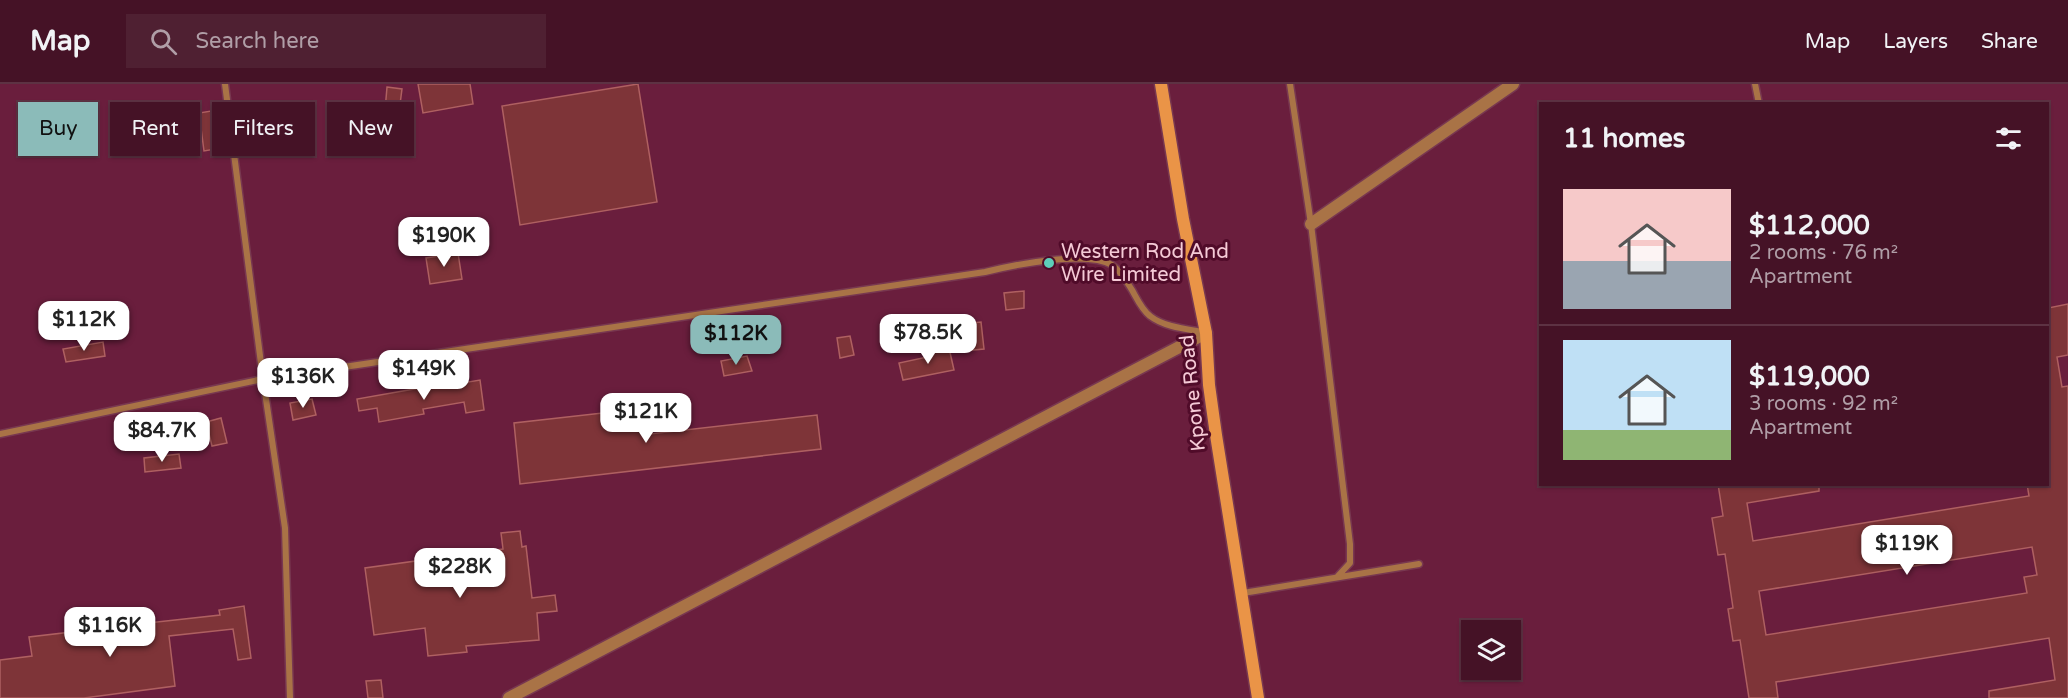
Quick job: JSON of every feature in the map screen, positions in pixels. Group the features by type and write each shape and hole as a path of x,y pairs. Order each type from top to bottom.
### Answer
{"main road":[{"name":"Kpone Road","path":"1161,84 1183,219 1206,333 1209,385 1216,435 1258,698"}],"street":[{"path":"1311,224 1513,84"},
{"path":"509,698 1206,333"}],"lane":[{"path":"225,84 263,379 285,528 290,698"},
{"path":"1290,84 1311,224 1350,544 1350,563 1338,576"},
{"path":"1755,84 1759,102"},
{"path":"0,434 263,379 985,272 1015,265 1085,258 1102,261 1118,269 1151,317 1180,328 1206,333"},
{"path":"1243,593 1419,564"}],"shaded area":[{"path":"0,84 2068,84 2068,698 0,698"}],"building":[{"path":"418,84 470,84 473,104 423,113"},
{"path":"638,84 657,202 520,225 502,106"},
{"path":"387,87 402,89 400,102 386,102"},
{"path":"211,111 212,150 204,151 200,113"},
{"path":"458,253 462,279 430,284 426,258"},
{"path":"1024,291 1024,308 1006,310 1004,293"},
{"path":"2068,304 2068,355 2057,357 2062,387 2068,386 2068,698 1989,698 1989,691 2055,680 2049,638 1776,682 1778,698 1749,698 1740,640 1733,641 1728,609 1733,608 1725,554 1718,555 1712,518 1723,516 1718,486 1819,486 1819,491 1747,503 1753,541 2029,496 2027,486 2049,486 2049,308","holes":["2032,547 2037,575 2024,577 2027,593 1766,635 1759,591"]},
{"path":"971,319 971,323 981,322 984,349 963,351 959,320"},
{"path":"850,336 854,355 840,358 837,338"},
{"path":"103,342 105,356 66,362 63,349"},
{"path":"949,348 954,370 903,380 899,363 932,356 931,352"},
{"path":"747,356 752,371 724,376 721,361"},
{"path":"480,380 484,410 466,413 464,402 423,409 424,414 379,422 377,408 359,411 357,399"},
{"path":"312,399 316,415 293,420 290,403"},
{"path":"647,408 650,434 817,415 821,449 520,484 514,423"},
{"path":"221,418 227,443 212,446 206,422"},
{"path":"179,454 181,468 145,472 144,458"},
{"path":"520,531 522,547 526,546 532,598 555,595 557,611 537,613 539,640 466,646 467,652 428,656 425,628 374,635 365,568 503,549 501,533"},
{"path":"244,606 251,658 238,660 233,629 169,636 175,686 84,698 0,698 0,660 32,656 29,637 114,627 113,620 129,618 130,625 220,615 219,610"},
{"path":"381,680 383,698 368,698 366,681"}],"place":[{"name":"Western Rod And Wire Limited","path":"1049,263"}]}
